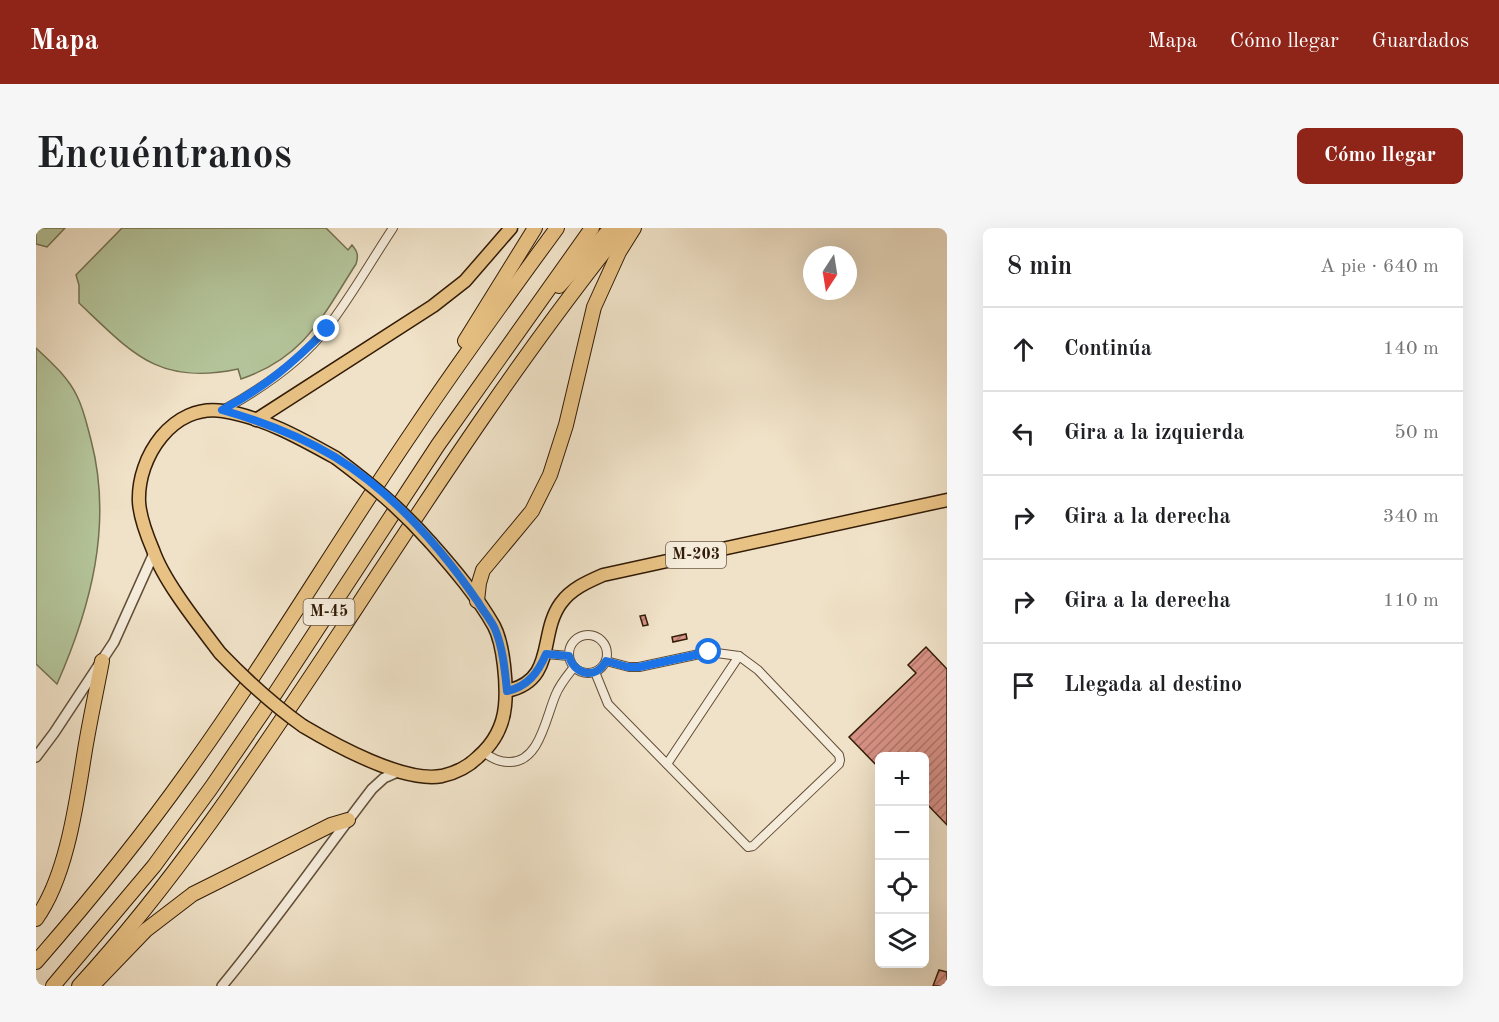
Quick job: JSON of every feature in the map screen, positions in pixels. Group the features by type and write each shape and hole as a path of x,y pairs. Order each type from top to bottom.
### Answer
{"highway":[{"path":"412,431 486,305 536,228"},
{"name":"M-45","path":"36,962 103,884 187,773 412,431 496,310 557,228"},
{"name":"M-45","path":"53,986 154,866 211,788 438,445 592,228"},
{"path":"520,327 611,228"},
{"path":"79,986 134,923 228,797 280,723 457,456 539,340 623,228"},
{"path":"477,601 483,570 532,511 550,475 566,425 594,307 619,252 634,228"},
{"path":"36,919 46,905 60,867 74,814 102,661"},
{"path":"92,986 146,930 193,894 331,825 348,820"}],"main road":[{"path":"256,420 434,306 465,281 511,228"},
{"path":"222,410 256,420 307,442 336,458 370,483 402,511 462,578 495,628 506,672 507,691 504,715 496,738 470,765 441,776 400,771 339,747 303,726 273,705 220,653 168,579 154,553 139,503 140,480 149,452 167,431 186,416 222,410"},
{"name":"M-203","path":"507,691 532,679 546,654 551,624 561,602 584,583 603,575 947,500"}],"street":[{"path":"222,410 257,391 299,358 327,329 393,228"},
{"path":"36,757 114,642 154,553"},
{"path":"587,635 593,636 604,643 607,652 606,661 595,672 583,673 574,667 569,656 572,644 576,639 587,635"},
{"path":"595,672 608,704 748,847 753,846 840,760 839,755 758,670 739,656 709,652 639,667 628,667 606,661"},
{"path":"546,654 569,656"},
{"path":"667,764 739,656"},
{"path":"484,752 491,758 509,762 521,760 531,753 556,693 574,667"},
{"path":"222,986 255,946 372,789 384,778 400,771"}],"green space":[{"path":"36,228 65,228 47,247 36,244"},
{"path":"122,228 326,228 348,250 352,245 357,258 356,264 322,318 297,347 281,359 241,379 238,369 187,373 167,369 148,361 115,337 79,303 79,285 76,275"},
{"path":"36,348 64,376 79,401 91,440 100,503 95,565 88,595 80,625 57,684 36,664"}],"building":[{"path":"645,615 648,625 643,626 640,616"},
{"path":"686,634 687,639 673,642 672,637"},
{"path":"926,647 947,669 947,825 929,806 929,752 875,752 875,764 849,737 916,673 908,665"},
{"path":"939,970 947,972 947,986 933,986"}],"route":[{"path":"327,329 299,358 257,391 222,410 256,420 307,442 336,458 402,511 462,578 495,628 506,672 507,691 532,679 546,654 569,656 570,662 578,671 589,673 600,670 606,661 628,667 639,667 709,652"}]}
